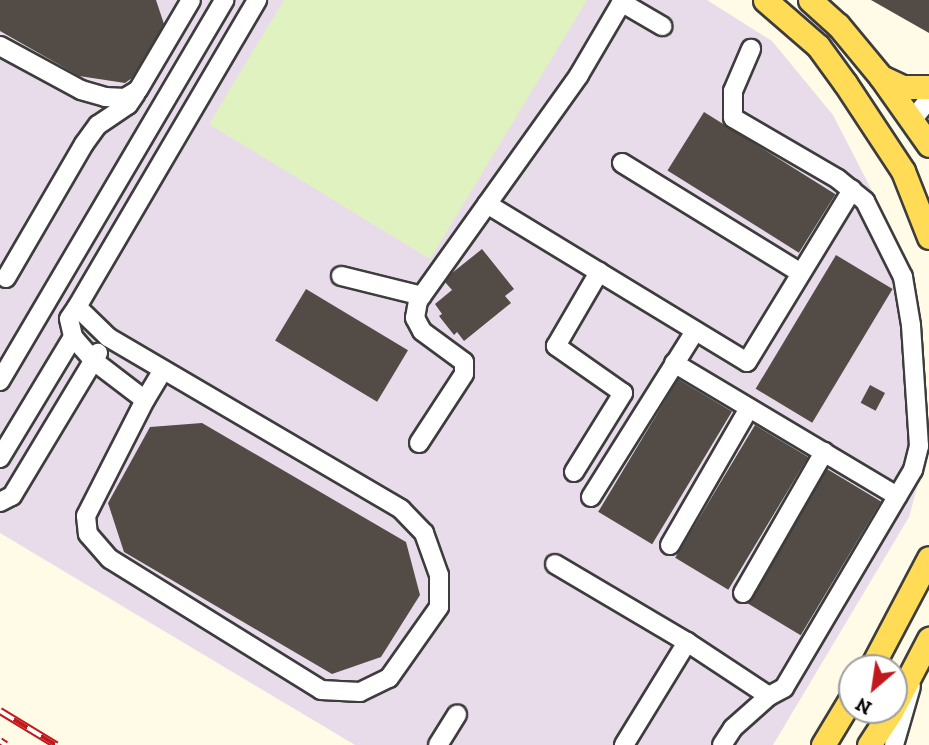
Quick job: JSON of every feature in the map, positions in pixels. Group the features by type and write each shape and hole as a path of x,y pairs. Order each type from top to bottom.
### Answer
{"main road":[{"path":"765,0 818,46 903,171 929,237"},
{"path":"810,0 838,25 881,76 929,145"},
{"path":"881,76 902,87 929,87"},
{"path":"903,171 902,150 913,119"},
{"path":"880,654 929,558"},
{"path":"891,654 929,631"},
{"path":"908,679 929,639"},
{"path":"823,745 838,720"},
{"path":"869,745 883,724"}],"street":[{"path":"6,278 84,144 97,125 128,105 191,0"},
{"path":"0,381 224,0"},
{"path":"145,400 94,361 73,337 69,319 257,0"},
{"path":"419,443 464,374 464,362 422,331 415,318 422,296 579,75 622,1 662,26"},
{"path":"0,46 81,90 105,97 125,98 138,90"},
{"path":"722,745 733,728 769,696 784,688 913,470 919,446 911,325 903,277 864,201 852,190 733,118 733,91 751,49"},
{"path":"913,119 929,99"},
{"path":"622,163 802,273"},
{"path":"487,204 747,362 852,190"},
{"path":"574,472 623,393 556,346 599,272"},
{"path":"341,276 422,296"},
{"path":"77,307 108,337 401,509 424,533 439,575 439,607 389,678 360,692 321,690 110,559 88,534 86,516 163,370"},
{"path":"591,496 695,331"},
{"path":"0,458 73,337"},
{"path":"0,502 3,504 12,496 108,337"},
{"path":"674,363 897,496"},
{"path":"670,545 749,408"},
{"path":"743,593 824,452"},
{"path":"555,564 687,642 769,696"},
{"path":"624,745 687,642"},
{"path":"894,745 915,665"},
{"path":"439,745 457,714"}],"shaded area":[{"path":"0,0 707,0 772,41 833,115 882,210 915,323 927,451 909,517 773,745 355,745 0,533"}],"green space":[{"path":"284,0 587,0 430,259 209,124"}],"building":[{"path":"0,0 156,0 164,24 132,78 125,83 79,76 0,31"},
{"path":"871,0 929,0 929,33"},
{"path":"704,112 835,194 799,253 667,171"},
{"path":"482,249 514,289 505,296 511,303 464,341 457,332 454,335 439,316 442,314 435,304 452,290 445,282 452,273"},
{"path":"836,255 893,289 812,423 756,389"},
{"path":"306,289 408,350 377,402 275,340"},
{"path":"678,379 732,411 652,544 598,512"},
{"path":"870,385 885,393 876,411 861,403"},
{"path":"202,423 406,542 420,595 381,657 332,674 124,552 108,503 150,427"},
{"path":"755,425 808,457 728,590 675,558"},
{"path":"827,469 881,501 801,635 747,603"}],"railway":[{"path":"0,711 56,745"},
{"path":"0,741 6,745"}]}
